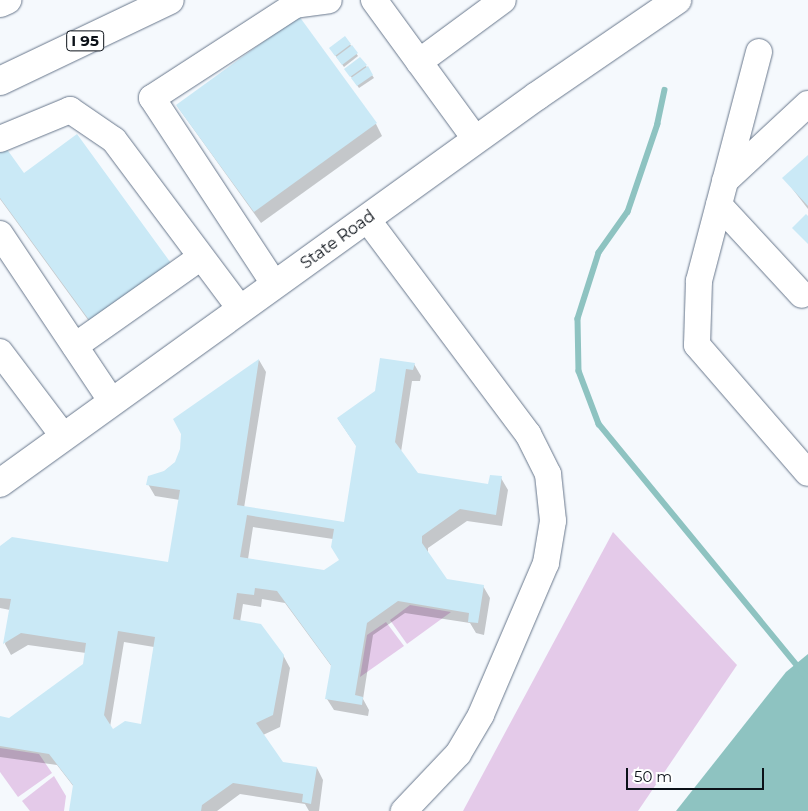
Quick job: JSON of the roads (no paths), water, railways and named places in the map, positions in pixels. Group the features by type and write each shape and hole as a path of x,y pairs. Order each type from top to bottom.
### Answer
{"main road":[{"path":"0,3 7,0"},
{"name":"I 95","path":"0,82 170,0"},
{"name":"State Road","path":"0,483 476,140 677,0"}],"lane":[{"path":"275,285 152,98 295,6 329,0"},
{"path":"374,0 476,140"},
{"path":"419,62 503,0"},
{"path":"759,52 700,281 697,345 808,473"},
{"path":"722,193 808,104"},
{"path":"0,139 70,110 114,140 241,310"},
{"path":"722,193 806,295"},
{"path":"367,219 528,434 548,474 553,521 546,563 481,715 458,754 404,811"},
{"path":"0,234 112,402"},
{"path":"75,346 201,257"},
{"path":"0,352 64,437"}],"water":[{"path":"808,654 808,811 676,811 786,672"}],"waterway":[{"path":"665,90 658,124 628,212 599,253 578,319 579,371 599,424 808,678"}]}
